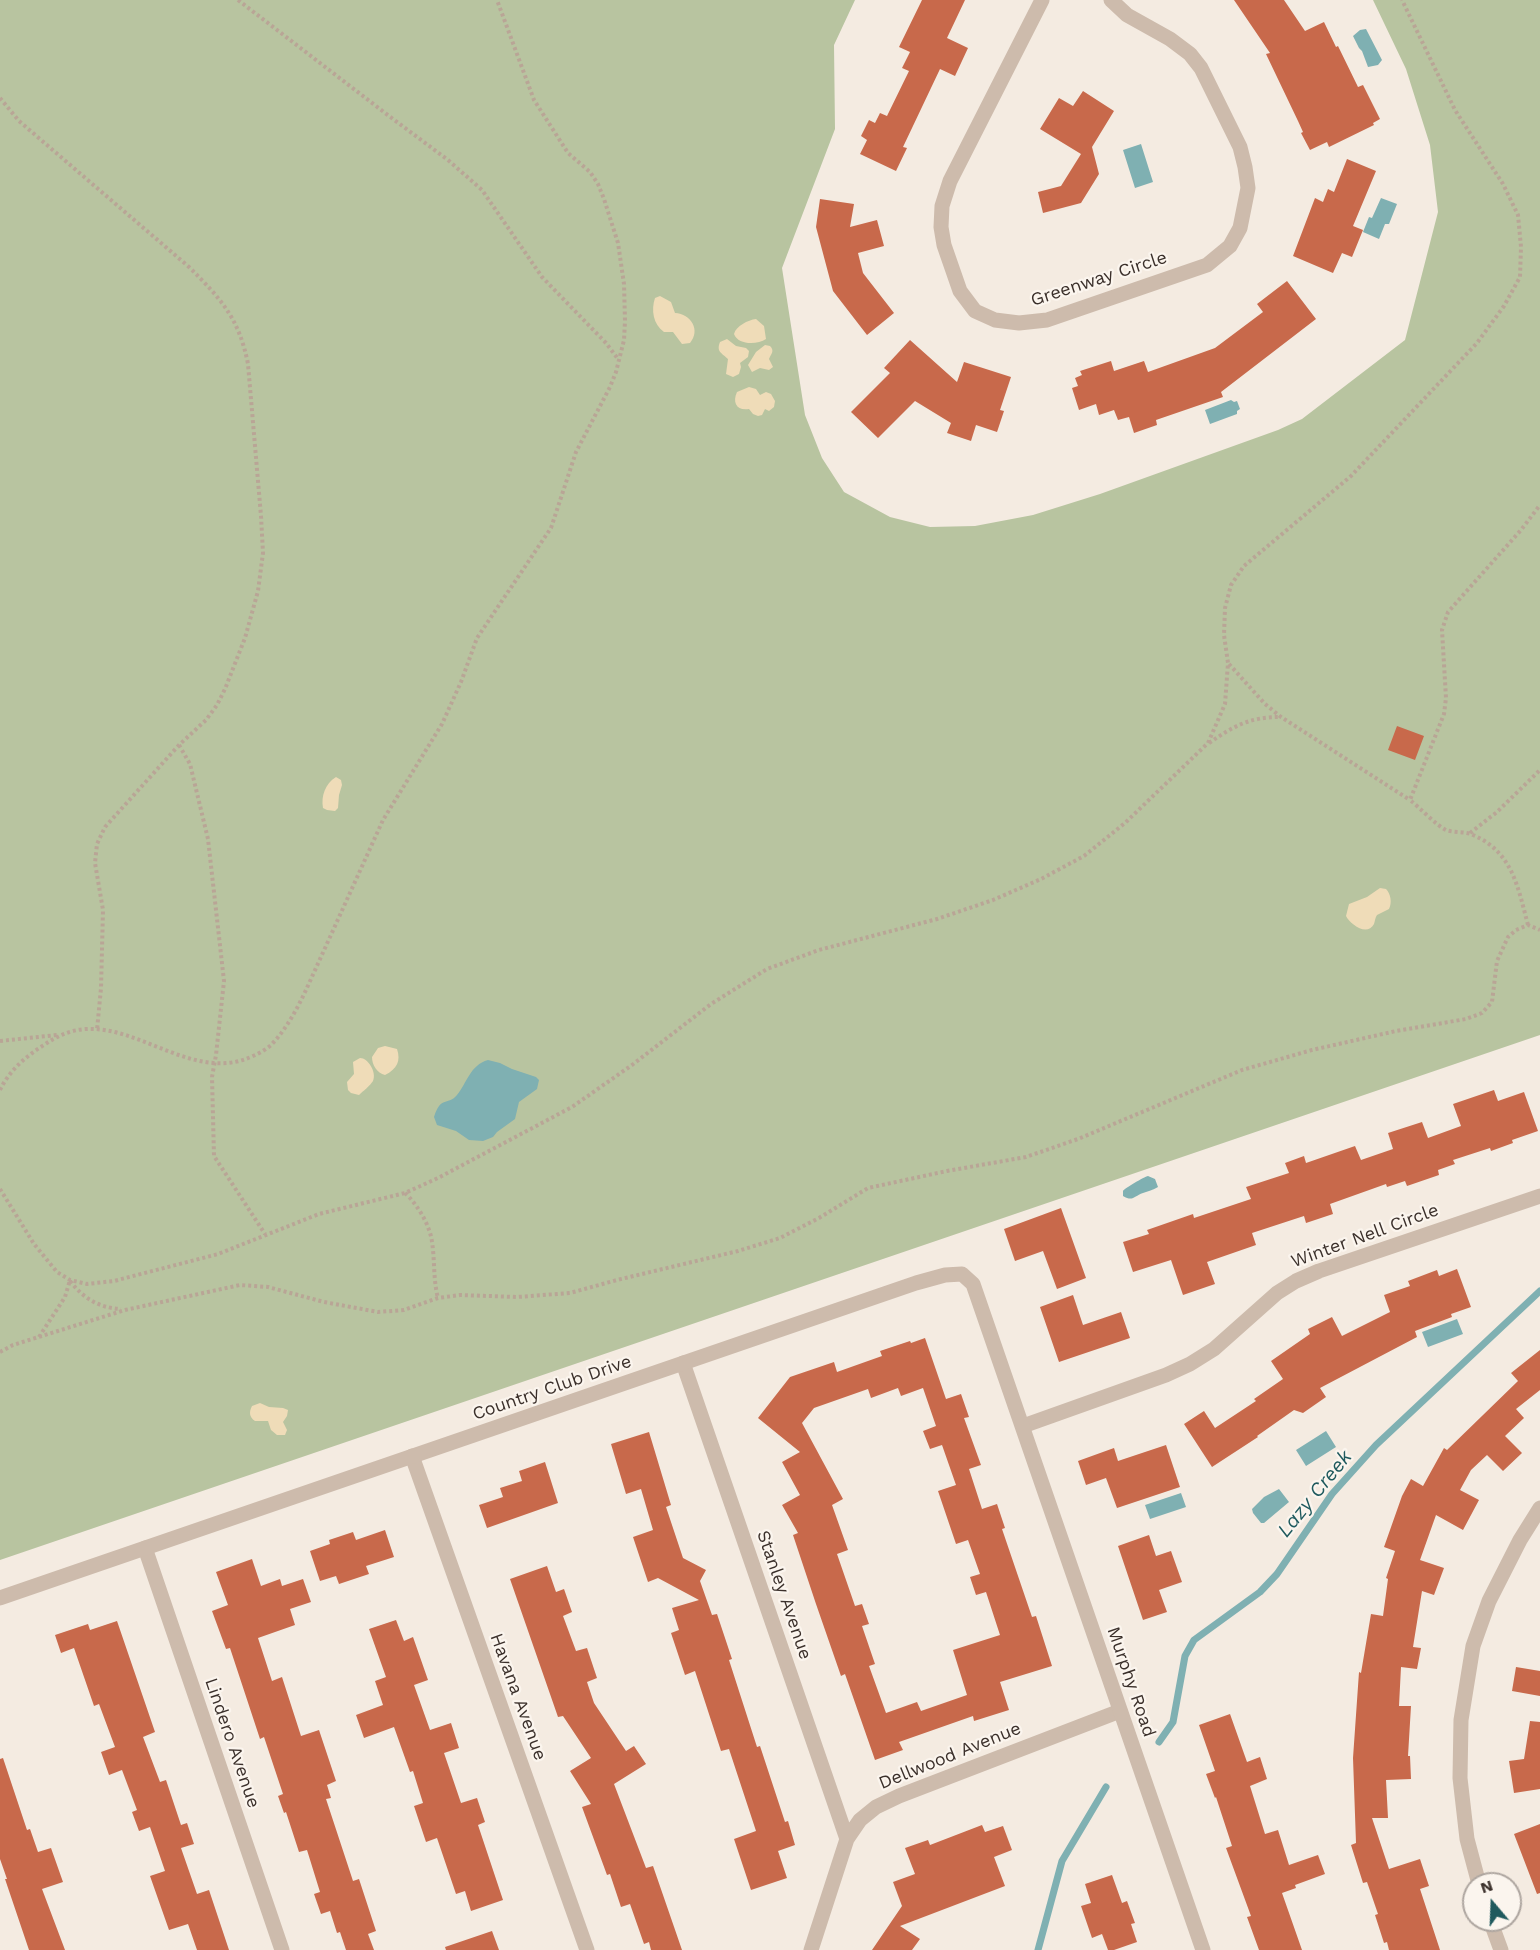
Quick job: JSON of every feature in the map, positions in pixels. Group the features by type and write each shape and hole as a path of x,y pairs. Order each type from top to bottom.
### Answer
{"street":[{"name":"Greenway Circle","path":"1042,0 950,181 942,206 941,227 944,245 960,291 975,311 994,320 1019,323 1047,320 1207,265 1230,246 1240,228 1248,188 1245,167 1240,147 1201,68 1170,39 1127,15 1111,0"},
{"name":"Winter Nell Circle","path":"1023,1426 1166,1375 1190,1364 1214,1348 1277,1293 1319,1270 1540,1196"},
{"name":"Country Club Drive","path":"0,1598 916,1283 945,1275 962,1274 973,1284 1023,1426"},
{"name":"Stanley Avenue","path":"684,1363 847,1839"},
{"name":"Murphy Road","path":"1023,1426 1203,1950"},
{"name":"Havana Avenue","path":"412,1456 587,1950"},
{"path":"1476,1872 1467,1839 1460,1778 1462,1709 1473,1646 1489,1601 1520,1540 1540,1508"},
{"name":"Lindero Avenue","path":"145,1548 282,1950"},
{"name":"Dellwood Avenue","path":"811,1950 847,1839 860,1820 876,1807 1120,1711"},
{"path":"1494,1932 1501,1950"}],"path":[{"path":"238,0 448,160 482,190 542,276 606,343 618,360"},
{"path":"0,1041 85,1029 97,1030 123,1034 179,1055 214,1063 244,1060 271,1046 294,1014 383,820 442,724 477,638 551,528 576,452 616,372 624,340 624,284 618,243 598,184 590,172 568,153 534,100 497,0"},
{"path":"1208,743 1225,704 1228,663 1224,635 1225,608 1231,585 1244,566 1351,476 1477,343 1504,306 1520,277 1521,247 1518,215 1503,184 1455,110 1402,0"},
{"path":"0,98 19,120 189,267 212,290 230,312 244,343 248,364 263,553 258,591 245,638 225,689 206,720 179,745 105,827 97,844 94,863 103,910 101,988 97,1030"},
{"path":"1410,800 1444,714 1446,698 1442,630 1448,612 1521,530 1540,505"},
{"path":"1228,663 1249,687 1281,717 1410,800 1446,830 1470,833 1501,855 1513,873 1528,925"},
{"path":"0,1189 34,1245 57,1272 70,1280 87,1284 114,1281 218,1254 319,1214 405,1193 520,1136 572,1107 632,1065 711,1004 766,969 819,950 937,919 993,900 1041,879 1084,856 1125,823 1208,743 1230,729 1260,717 1281,717"},
{"path":"179,745 193,774 210,851 224,981 212,1077 214,1156 265,1234"},
{"path":"1470,833 1497,812 1540,770"},
{"path":"0,1352 125,1310 240,1285 268,1287 324,1302 378,1312 404,1310 438,1298 460,1295 517,1297 570,1293 738,1251 780,1238 819,1218 868,1188 1026,1157 1078,1139 1242,1070 1375,1035 1466,1019 1482,1013 1492,1002 1497,961 1508,937 1516,930 1528,925 1540,930"},
{"path":"0,1090 18,1065 60,1034"},
{"path":"405,1193 412,1200 429,1230 432,1240 434,1283 438,1298"},
{"path":"70,1280 81,1295 110,1308 125,1310"},
{"path":"38,1338 65,1297 70,1280"}],"green space":[{"path":"0,0 855,0 834,45 835,129 782,268 805,415 822,458 844,492 890,517 930,527 975,526 1033,515 1100,494 1278,430 1302,419 1405,340 1438,212 1430,145 1406,69 1373,0 1540,0 1540,1035 0,1560"}],"sand":[{"path":"660,296 671,302 675,313 686,316 693,324 695,333 690,343 682,344 673,332 664,332 657,325 653,307 655,298"},
{"path":"756,319 764,326 766,339 748,343 736,338 735,331 740,326"},
{"path":"727,339 736,346 749,351 748,357 740,363 739,374 733,377 726,374 728,359 719,348 720,342"},
{"path":"765,345 772,349 769,359 773,367 769,370 760,368 752,372 748,365 756,352"},
{"path":"749,387 756,389 760,395 766,392 771,394 775,401 774,407 769,411 765,409 762,415 758,416 749,409 741,409 735,403 737,392"},
{"path":"336,777 341,780 342,785 338,808 335,811 327,810 323,808 323,795 329,783"},
{"path":"1380,888 1386,889 1389,893 1391,901 1389,909 1377,915 1371,928 1359,928 1346,916 1349,904 1367,897"},
{"path":"385,1046 397,1049 398,1061 395,1067 385,1075 376,1068 372,1057 378,1048"},
{"path":"360,1058 366,1060 371,1066 374,1077 372,1083 359,1095 348,1090 347,1082 354,1074 353,1062"},
{"path":"260,1403 288,1410 283,1422 287,1430 285,1435 277,1435 271,1430 268,1421 255,1421 252,1418 250,1412 252,1406"}],"water":[{"path":"1366,29 1382,60 1378,65 1368,67 1353,36 1360,30"},
{"path":"1141,144 1153,182 1135,188 1123,150"},
{"path":"1381,198 1397,204 1389,224 1385,224 1379,239 1363,232"},
{"path":"1231,400 1237,401 1240,409 1237,414 1210,424 1205,410"},
{"path":"488,1060 539,1080 537,1089 519,1102 515,1119 493,1137 483,1141 469,1140 456,1131 437,1125 434,1117 439,1106 454,1098 473,1070"},
{"path":"1148,1176 1155,1179 1158,1187 1131,1198 1123,1196 1124,1190"},
{"path":"1457,1319 1463,1334 1428,1347 1422,1332"},
{"path":"1326,1431 1336,1447 1306,1466 1296,1450"},
{"path":"1279,1489 1289,1502 1264,1523 1261,1523 1252,1509 1264,1497"},
{"path":"1181,1493 1186,1507 1150,1519 1145,1505"}],"building":[{"path":"922,0 965,0 947,38 968,48 955,76 940,69 903,147 907,148 896,171 860,154 867,140 861,136 869,120 875,123 880,113 887,116 909,71 902,68 910,52 899,47"},
{"path":"1234,0 1284,0 1305,31 1324,22 1358,87 1363,85 1380,119 1373,123 1374,125 1329,147 1327,142 1310,150 1266,54 1270,53"},
{"path":"1083,91 1114,111 1092,147 1099,174 1081,203 1043,213 1038,192 1061,186 1081,154 1040,129 1059,98 1073,106"},
{"path":"1347,159 1376,171 1353,226 1363,230 1352,257 1342,253 1333,273 1293,256 1315,198 1323,202 1328,189 1334,192"},
{"path":"820,199 854,204 850,227 877,220 884,246 858,253 863,273 894,313 867,335 833,291 816,227"},
{"path":"1287,281 1316,319 1221,392 1223,397 1156,420 1157,425 1134,433 1129,417 1118,420 1114,410 1099,415 1096,404 1079,410 1072,388 1078,386 1075,378 1082,375 1080,371 1111,361 1114,371 1144,361 1148,372 1215,348 1263,312 1257,304"},
{"path":"910,340 957,382 964,362 1011,377 1000,410 1004,411 997,432 976,425 971,441 947,433 951,423 915,401 878,438 851,412 890,373 884,368"},
{"path":"1397,726 1424,736 1415,760 1388,750"},
{"path":"1494,1090 1498,1101 1524,1092 1538,1131 1512,1140 1513,1143 1491,1151 1490,1148 1453,1160 1455,1164 1438,1170 1439,1175 1407,1186 1405,1181 1387,1187 1386,1184 1330,1204 1333,1214 1306,1223 1304,1216 1252,1233 1256,1245 1207,1262 1215,1284 1183,1295 1171,1260 1133,1272 1123,1242 1149,1234 1147,1230 1193,1214 1194,1218 1251,1199 1246,1187 1289,1173 1285,1163 1304,1156 1306,1163 1355,1146 1361,1160 1393,1149 1388,1133 1422,1122 1428,1138 1461,1126 1453,1104"},
{"path":"1061,1208 1086,1278 1057,1289 1043,1251 1015,1261 1004,1229"},
{"path":"1457,1269 1471,1307 1415,1331 1417,1337 1320,1388 1326,1397 1303,1413 1294,1410 1212,1467 1184,1424 1204,1411 1215,1428 1256,1401 1254,1399 1283,1379 1271,1361 1310,1334 1308,1329 1332,1317 1342,1336 1390,1312 1384,1295 1410,1286 1408,1281 1437,1270 1439,1276"},
{"path":"1073,1295 1083,1325 1121,1312 1130,1338 1059,1362 1040,1307"},
{"path":"925,1338 946,1399 961,1394 969,1417 964,1418 981,1465 969,1469 982,1509 997,1504 1005,1528 1002,1529 1032,1617 1036,1616 1052,1666 1000,1682 1009,1710 974,1721 973,1716 899,1742 903,1750 875,1760 845,1674 841,1676 816,1604 793,1535 798,1533 782,1505 800,1495 782,1462 800,1452 758,1418 790,1377 834,1362 837,1372 882,1356 880,1351 910,1341 911,1343","holes":["898,1388 901,1396 923,1388 936,1426 923,1431 930,1449 942,1445 956,1485 938,1491 956,1544 968,1540 980,1574 970,1577 976,1595 986,1592 1000,1635 953,1650 967,1695 921,1711 917,1702 886,1713 869,1666 875,1664 862,1626 869,1624 862,1604 855,1606 837,1554 848,1550 832,1505 843,1499 802,1423 814,1408 868,1389 871,1398"]},
{"path":"1540,1350 1540,1390 1516,1409 1524,1418 1505,1436 1522,1453 1503,1471 1487,1455 1471,1470 1460,1490 1479,1500 1463,1530 1436,1515 1420,1560 1444,1568 1434,1595 1422,1591 1413,1647 1421,1648 1417,1669 1401,1667 1399,1706 1411,1706 1408,1756 1410,1756 1411,1779 1386,1780 1388,1818 1372,1818 1389,1869 1420,1859 1429,1886 1420,1889 1440,1950 1389,1950 1387,1942 1384,1943 1375,1915 1378,1914 1367,1882 1363,1883 1351,1845 1356,1843 1353,1758 1359,1672 1361,1673 1371,1614 1383,1616 1388,1579 1386,1578 1395,1551 1384,1547 1402,1496 1411,1479 1423,1486 1444,1448 1447,1450 1518,1381 1511,1373"},
{"path":"649,1432 671,1505 666,1507 683,1558 706,1570 700,1581 712,1615 717,1614 757,1747 760,1746 795,1845 778,1851 787,1878 751,1890 734,1839 756,1831 729,1749 721,1751 695,1671 685,1675 671,1633 679,1630 672,1608 699,1600 658,1578 648,1582 633,1537 653,1530 641,1489 626,1494 611,1444"},
{"path":"1166,1445 1180,1487 1117,1508 1106,1478 1086,1485 1078,1461 1114,1448 1118,1461"},
{"path":"545,1462 558,1503 487,1528 479,1505 503,1497 500,1488 522,1481 519,1471"},
{"path":"385,1530 394,1557 366,1566 369,1574 339,1584 336,1576 320,1581 310,1551 330,1544 329,1540 353,1532 356,1540"},
{"path":"1149,1535 1156,1556 1171,1551 1182,1582 1159,1590 1167,1612 1143,1620 1118,1546"},
{"path":"252,1559 261,1586 280,1579 282,1586 303,1579 311,1602 290,1609 295,1625 258,1638 272,1681 282,1677 301,1736 319,1730 336,1781 327,1785 331,1798 326,1799 353,1881 359,1879 376,1931 368,1934 374,1950 346,1950 340,1932 337,1933 330,1911 321,1914 314,1894 320,1892 307,1850 299,1852 286,1812 284,1813 278,1796 283,1794 264,1737 260,1739 230,1648 226,1649 212,1611 228,1605 216,1572"},
{"path":"547,1566 556,1592 564,1589 572,1612 563,1616 576,1651 587,1648 597,1678 587,1682 594,1703 626,1751 634,1746 646,1764 614,1784 646,1868 653,1866 682,1950 651,1950 649,1942 644,1944 630,1904 621,1907 582,1807 591,1804 570,1771 591,1758 563,1716 558,1717 510,1579"},
{"path":"396,1620 404,1641 413,1637 428,1680 414,1685 430,1730 451,1723 459,1748 444,1753 461,1803 477,1798 485,1822 478,1825 503,1900 471,1911 465,1891 456,1894 437,1838 426,1842 414,1806 423,1803 413,1771 410,1772 394,1727 364,1738 356,1715 383,1705 375,1681 386,1677 369,1629"},
{"path":"117,1621 155,1732 143,1737 160,1782 166,1780 181,1825 187,1823 194,1844 181,1848 197,1894 209,1890 229,1950 197,1950 188,1924 169,1930 150,1876 165,1871 150,1827 139,1831 132,1812 137,1810 122,1770 109,1775 101,1752 115,1747 99,1704 94,1706 74,1648 61,1653 55,1635 88,1624 90,1630"},
{"path":"1516,1667 1540,1671 1540,1696 1512,1691"},
{"path":"1230,1714 1247,1762 1260,1757 1267,1779 1250,1786 1265,1834 1278,1830 1289,1865 1318,1855 1325,1874 1295,1885 1296,1888 1282,1893 1302,1950 1259,1950 1247,1917 1251,1916 1226,1848 1232,1846 1206,1774 1215,1771 1199,1725"},
{"path":"1530,1721 1540,1722 1540,1789 1514,1793 1509,1761 1524,1759"},
{"path":"3,1758 27,1830 30,1829 38,1852 51,1848 63,1882 42,1889 65,1950 29,1950 5,1879 7,1879 0,1859 0,1759"},
{"path":"1540,1824 1540,1893 1537,1894 1514,1834"},
{"path":"982,1825 985,1832 1003,1826 1012,1850 994,1857 1005,1886 900,1926 920,1939 912,1950 872,1950 902,1906 893,1882 915,1874 905,1848 928,1840 930,1845"},
{"path":"1112,1875 1122,1903 1127,1901 1135,1923 1131,1924 1137,1942 1108,1950 1102,1934 1092,1938 1081,1906 1091,1903 1085,1884"},
{"path":"492,1931 499,1950 446,1950 445,1947"}],"waterway":[{"name":"Lazy Creek","path":"1159,1742 1173,1722 1185,1656 1194,1640 1260,1592 1277,1574 1332,1494 1376,1445 1540,1291"},
{"name":"Lazy Creek","path":"1038,1950 1062,1861 1106,1787"}]}
